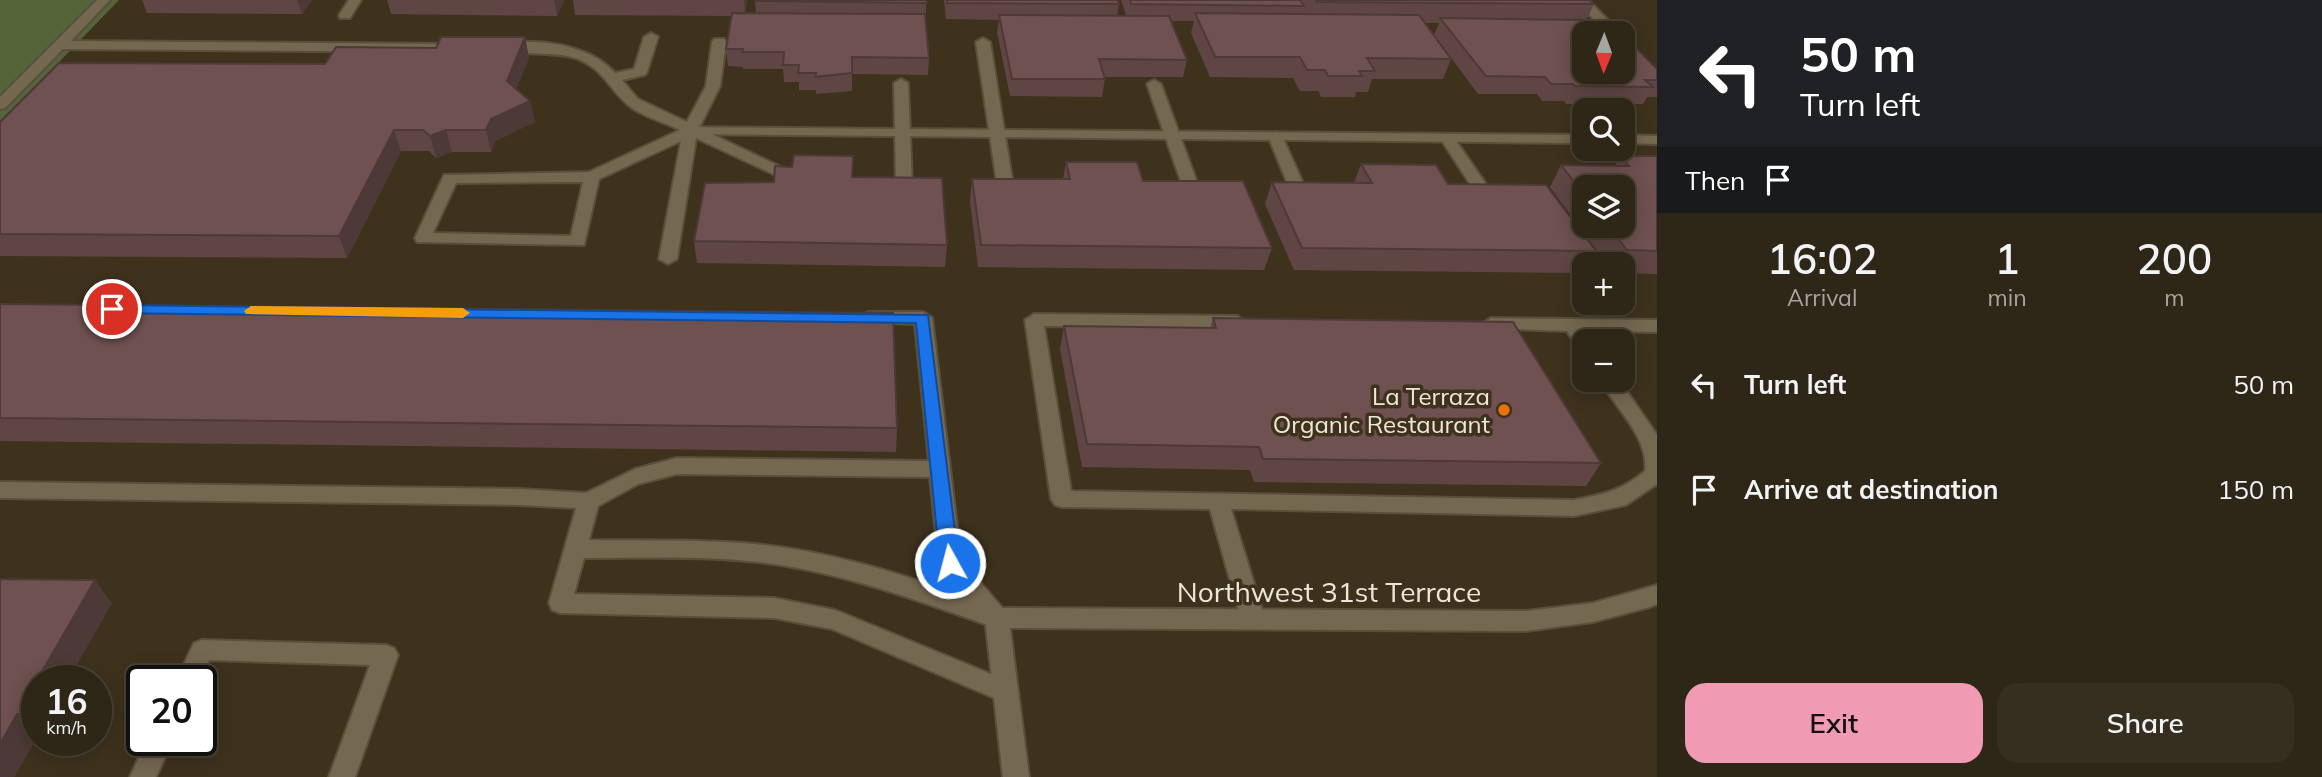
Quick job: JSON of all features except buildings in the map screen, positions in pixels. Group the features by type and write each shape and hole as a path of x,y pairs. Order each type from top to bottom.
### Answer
{"street":[{"path":"0,105 104,0"},
{"path":"345,15 355,0"},
{"path":"1581,0 1603,21"},
{"path":"612,78 640,72 651,37"},
{"path":"690,131 713,86 719,42"},
{"path":"983,42 1006,191"},
{"path":"60,45 548,48 577,54 600,64 633,103 778,171"},
{"path":"901,83 904,185"},
{"path":"1154,84 1194,196"},
{"path":"592,177 578,241 423,238 450,178 592,177 690,131 1572,139"},
{"path":"1275,136 1299,192"},
{"path":"1447,138 1484,193"},
{"path":"1635,139 1657,140"},
{"path":"853,317 923,318 950,563 997,618 1016,777"},
{"path":"1255,322 1034,320 1062,499 1574,508 1606,503 1635,493 1655,474 1657,457 1649,439 1617,392"},
{"path":"1475,324 1657,326"},
{"path":"1572,325 1575,329"},
{"path":"0,490 520,497 589,501 627,479 677,466 938,469"},
{"path":"589,501 560,603 774,608 812,614 835,620 1006,692"},
{"path":"1218,501 1253,619"},
{"path":"577,549 718,550 780,556 900,582 997,618"},
{"name":"Northwest 31st Terrace","path":"997,618 1526,621 1560,619 1657,594"},
{"path":"195,665 202,650 386,655 342,777"},
{"path":"143,777 153,756"}],"lane":[{"path":"668,259 690,131"}],"green space":[{"path":"0,0 119,0 0,123"}],"slow traffic":[{"path":"251,311 463,313"}],"place":[{"name":"La Terraza Organic Restaurant","path":"1504,410"}],"route":[{"path":"112,309 923,318 950,563"}]}
